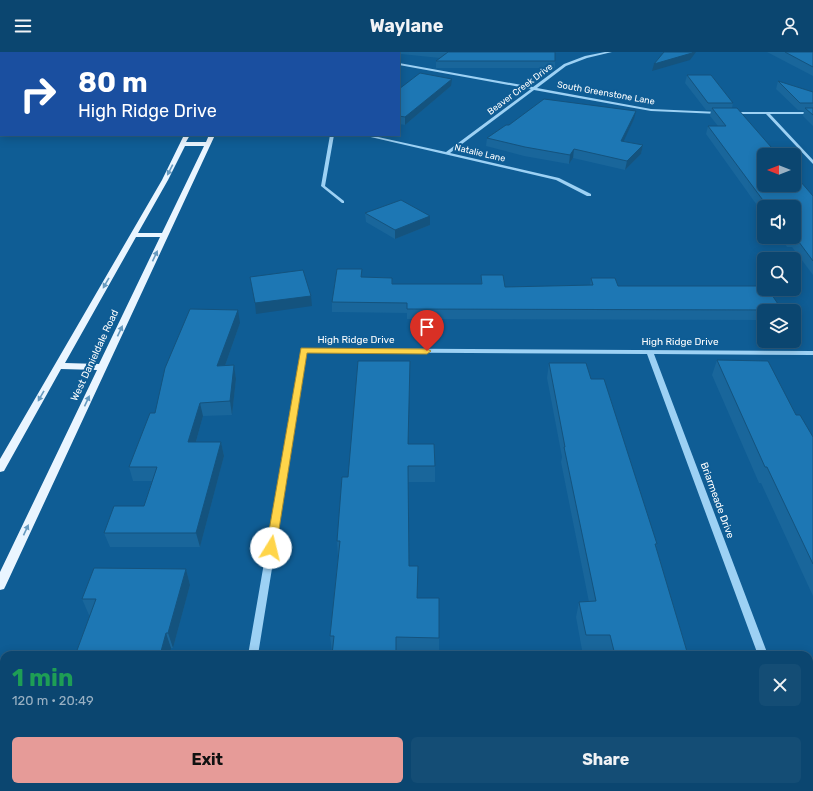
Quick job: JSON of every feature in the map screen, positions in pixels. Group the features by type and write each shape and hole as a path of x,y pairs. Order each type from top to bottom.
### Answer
{"main road":[{"path":"0,468 133,235 187,136"},
{"name":"West Danieldale Road","path":"0,585 5,565 103,367 212,136"},
{"path":"183,144 208,144"},
{"path":"133,235 166,235"},
{"path":"58,366 103,367"}],"street":[{"name":"Beaver Creek Drive","path":"447,154 565,65 586,57 610,52"},
{"name":"South Greenstone Lane","path":"400,64 651,110 723,113"},
{"path":"730,113 813,113"},
{"path":"767,113 813,163"},
{"path":"332,136 323,186 342,202"},
{"name":"Natalie Lane","path":"368,136 557,179 589,195"},
{"name":"High Ridge Drive","path":"254,651 304,350 813,353"},
{"name":"Briarmeade Drive","path":"650,353 762,651"}],"building":[{"path":"448,52 555,52 555,61 436,61"},
{"path":"664,52 693,52 654,64"},
{"path":"785,52 813,52 813,67"},
{"path":"420,73 452,79 405,117 400,116 400,88"},
{"path":"687,75 711,75 733,103 708,103"},
{"path":"778,81 813,92 813,103 800,103"},
{"path":"544,99 636,111 621,141 643,145 627,161 574,149 570,155 487,138 506,125 509,125"},
{"path":"712,108 737,108 772,148 757,148 757,192 801,192 801,182 813,196 813,261 800,244 801,200 763,200 708,126 726,126"},
{"path":"805,108 813,108 813,115"},
{"path":"401,200 430,216 395,230 365,213"},
{"path":"337,269 362,269 361,277 392,278 392,284 482,284 481,275 503,275 505,287 593,285 591,278 615,278 618,286 757,286 757,296 773,296 778,304 757,304 757,310 407,309 407,303 332,302"},
{"path":"303,270 311,296 255,303 250,277"},
{"path":"190,309 238,310 217,366 234,365 230,401 200,403 188,442 221,442 196,533 104,533 114,506 144,506 157,467 129,467 150,413 155,413 165,368"},
{"path":"717,360 768,361 796,415 800,415 813,437 813,564 767,467 765,467"},
{"path":"358,361 410,361 408,444 434,444 435,466 408,466 409,566 418,566 417,598 439,598 439,638 396,637 396,651 332,651 334,636 330,636 340,541 337,541 342,477 348,477"},
{"path":"549,363 586,363 591,379 604,379 657,544 655,544 687,651 614,651 610,635 586,635 579,602 596,601"},
{"path":"94,568 186,569 168,633 166,633 161,651 77,651 96,599 82,599"}],"route":[{"path":"271,548 304,350 427,351"}]}
